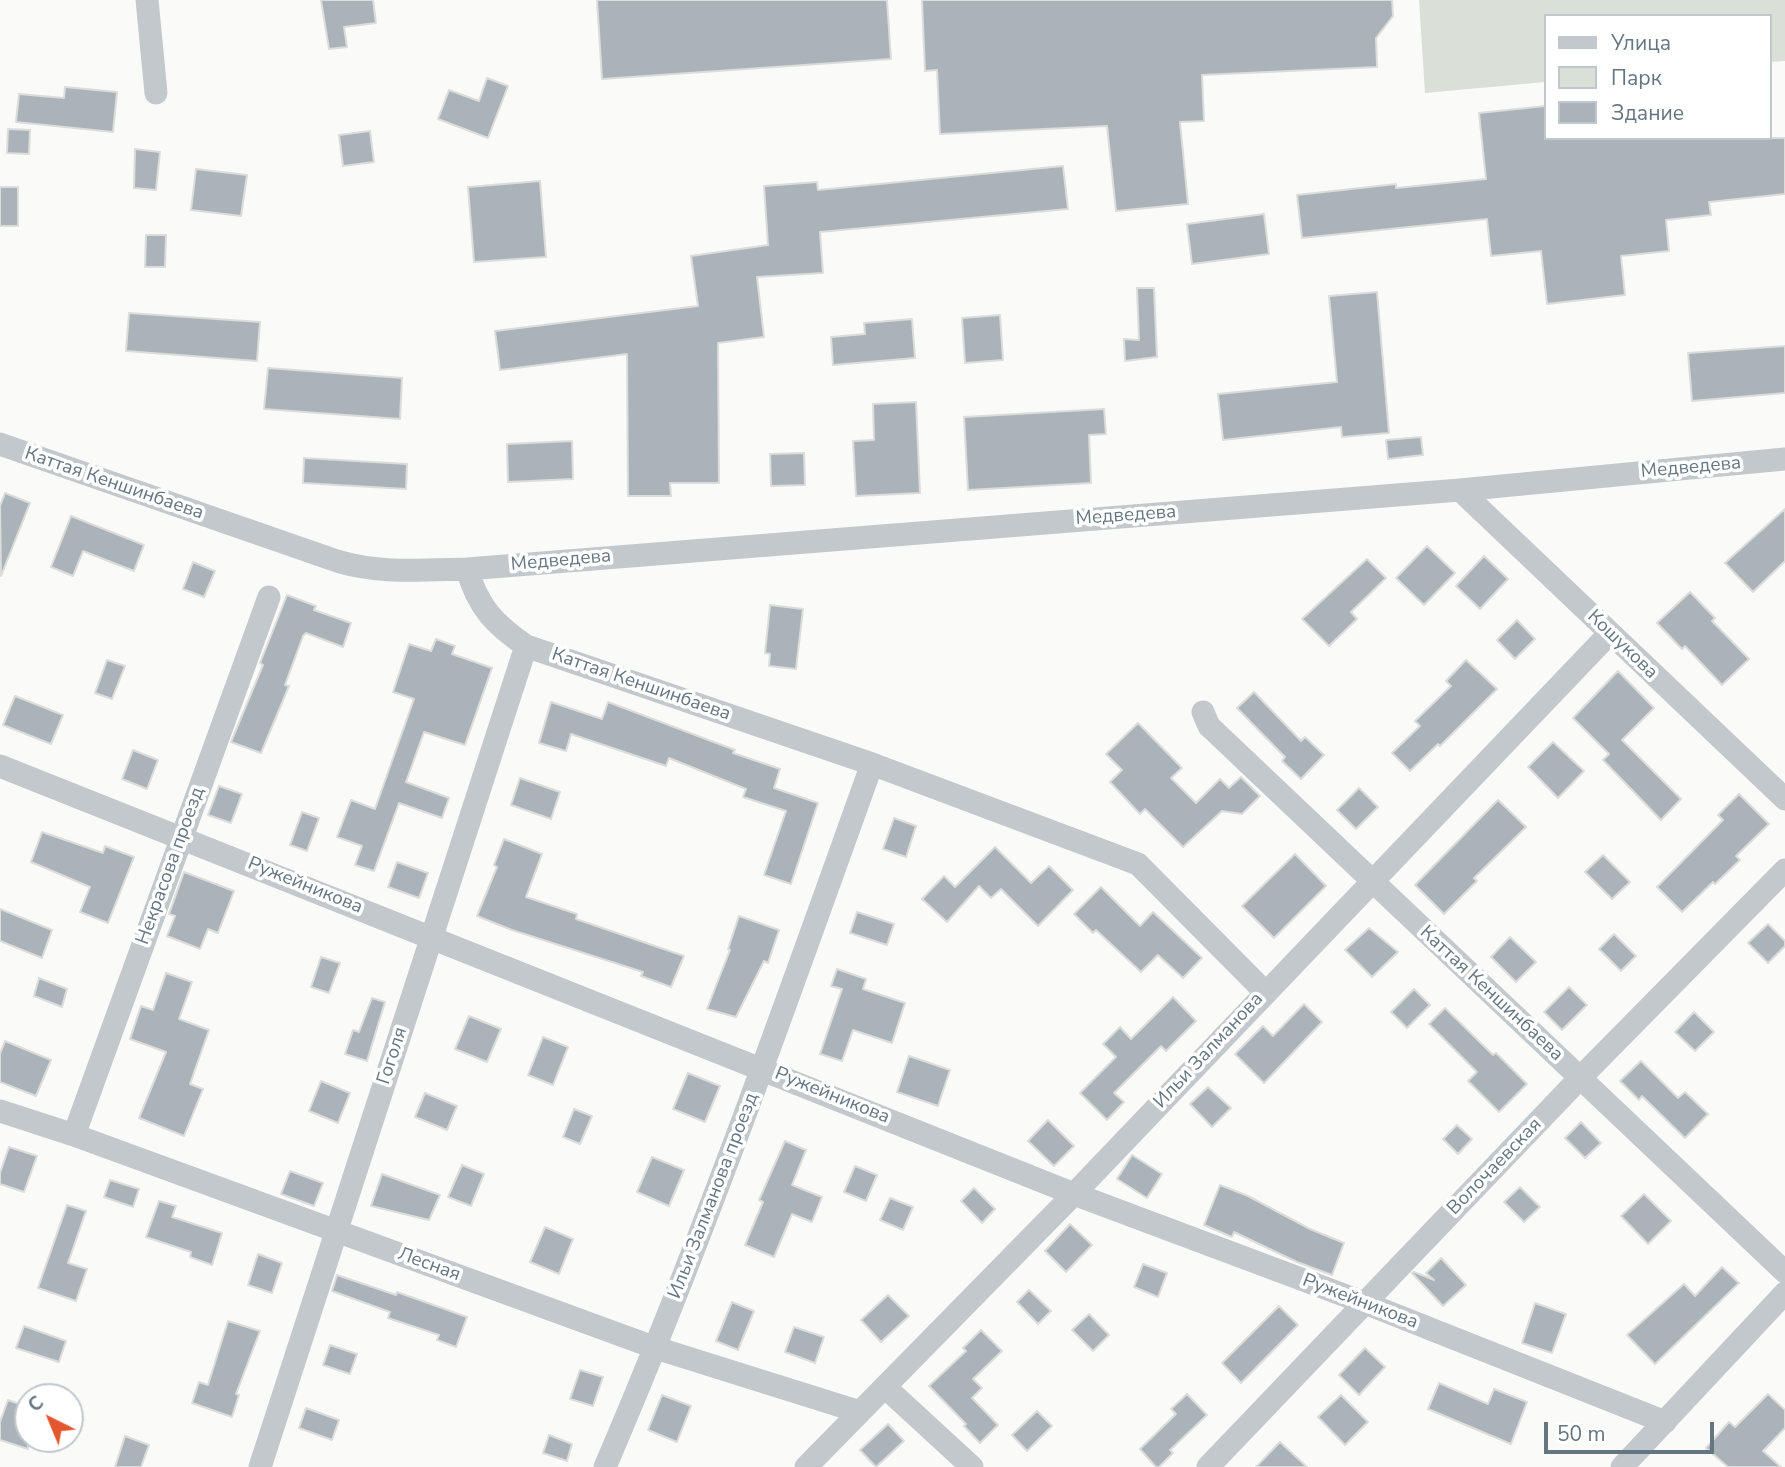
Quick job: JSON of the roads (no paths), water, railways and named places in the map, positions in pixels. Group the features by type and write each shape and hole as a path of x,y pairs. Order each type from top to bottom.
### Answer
{"street":[{"path":"148,0 156,93"},
{"name":"Каттая Кеншинбаева","path":"0,445 350,565 372,570 467,569 473,590 483,608 503,630 526,646 872,764 1138,864 1265,992"},
{"name":"Медведева","path":"467,569 1460,490 1785,459"},
{"name":"Кошукова","path":"1460,490 1785,799"},
{"name":"Некрасова проезд","path":"74,1135 269,597"},
{"name":"Ильи Залманова","path":"806,1467 1074,1194 1611,633"},
{"name":"Гоголя","path":"260,1467 526,646"},
{"name":"Каттая Кеншинбаева","path":"1203,712 1209,726 1785,1272"},
{"name":"Ильи Залманова проезд","path":"605,1467 656,1348 762,1068 872,764"},
{"name":"Ружейникова","path":"0,766 1074,1194 1365,1303 1665,1422"},
{"name":"Волочаевская","path":"1208,1467 1580,1078 1785,870"},
{"name":"Лесная","path":"0,1111 74,1135 656,1348 860,1412"},
{"path":"1622,1467 1785,1294"},
{"path":"885,1387 972,1467"}]}
